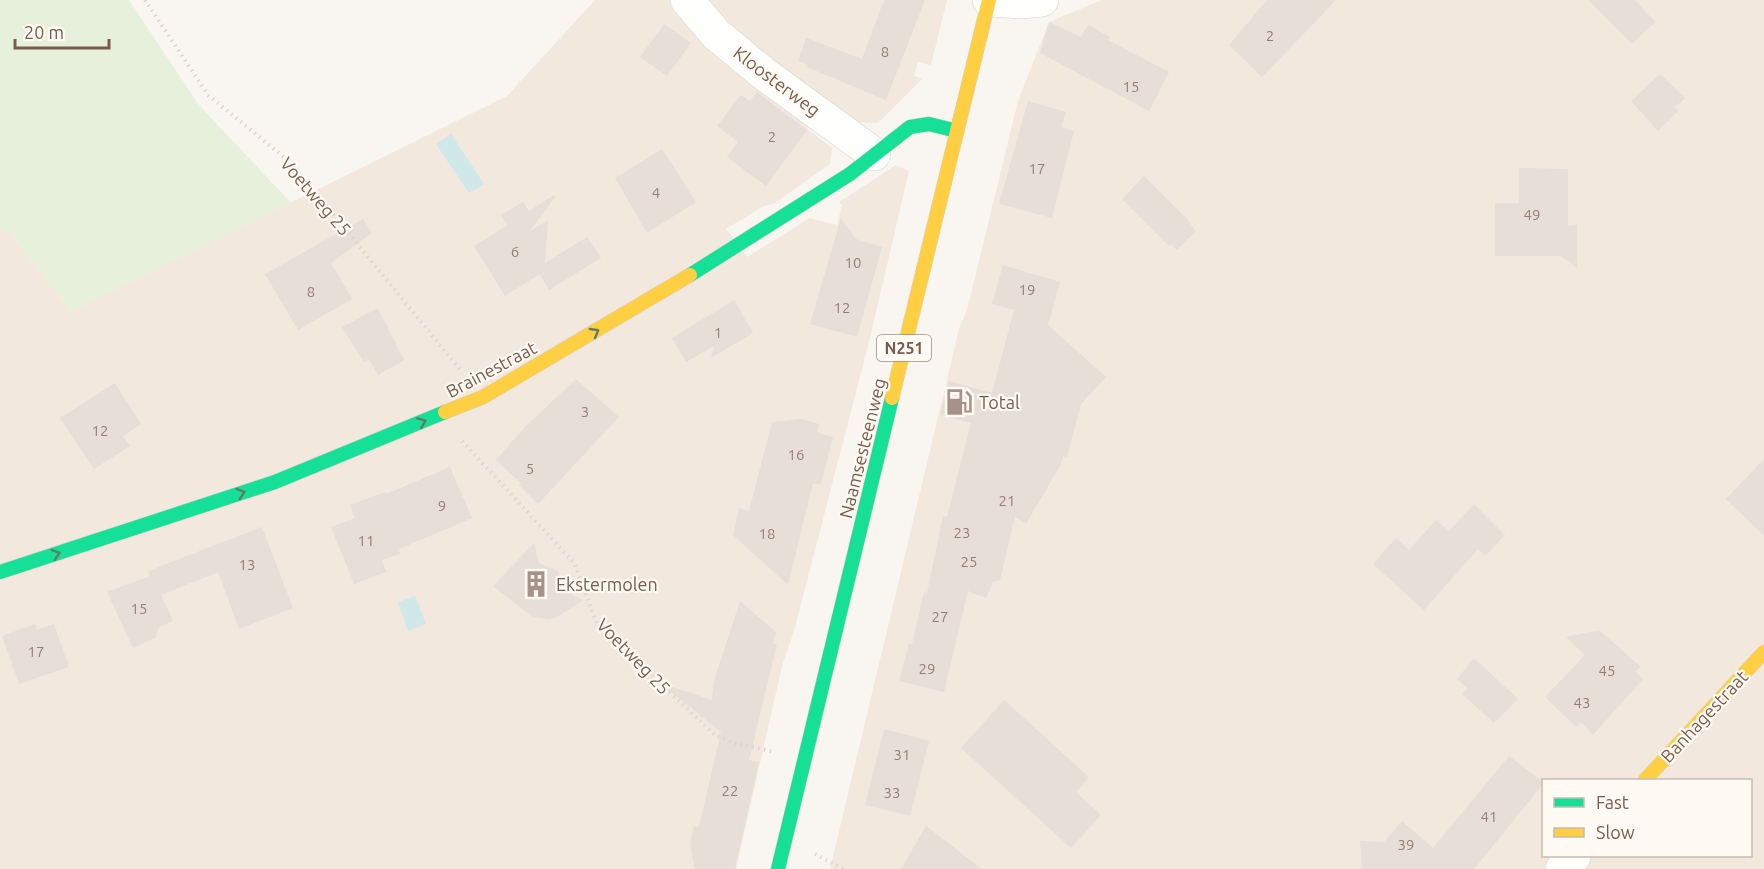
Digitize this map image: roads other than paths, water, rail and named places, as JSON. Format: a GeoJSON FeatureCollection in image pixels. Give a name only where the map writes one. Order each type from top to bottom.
{"type":"FeatureCollection","features":[{"type":"Feature","properties":{"kind":"street","name":"Kloosterweg"},"geometry":{"type":"LineString","coordinates":[[687,0],[716,33],[756,66],[874,154]]}},
{"type":"Feature","properties":{"kind":"street"},"geometry":{"type":"LineString","coordinates":[[989,0],[1021,2],[1042,0]]}},
{"type":"Feature","properties":{"kind":"street","name":"Naamsesteenweg"},"geometry":{"type":"LineString","coordinates":[[778,869],[989,0]]}},
{"type":"Feature","properties":{"kind":"street","name":"Brainestraat"},"geometry":{"type":"LineString","coordinates":[[0,572],[275,482],[483,397],[648,301],[850,174],[899,134],[919,124],[929,124],[957,131]]}},
{"type":"Feature","properties":{"kind":"street","name":"Banhagestraat"},"geometry":{"type":"LineString","coordinates":[[1646,779],[1764,652]]}},
{"type":"Feature","properties":{"kind":"street"},"geometry":{"type":"LineString","coordinates":[[1562,869],[1572,857]]}},
{"type":"Feature","properties":{"kind":"water"},"geometry":{"type":"Polygon","coordinates":[[[451,134],[484,184],[469,193],[436,144],[451,134]]]}},
{"type":"Feature","properties":{"kind":"water"},"geometry":{"type":"Polygon","coordinates":[[[415,596],[426,624],[408,631],[398,602],[415,596]]]}},
{"type":"Feature","properties":{"kind":"place","name":"Total"},"geometry":{"type":"Point","coordinates":[959,402]}},
{"type":"Feature","properties":{"kind":"place","name":"Ekstermolen"},"geometry":{"type":"Point","coordinates":[536,584]}}]}
